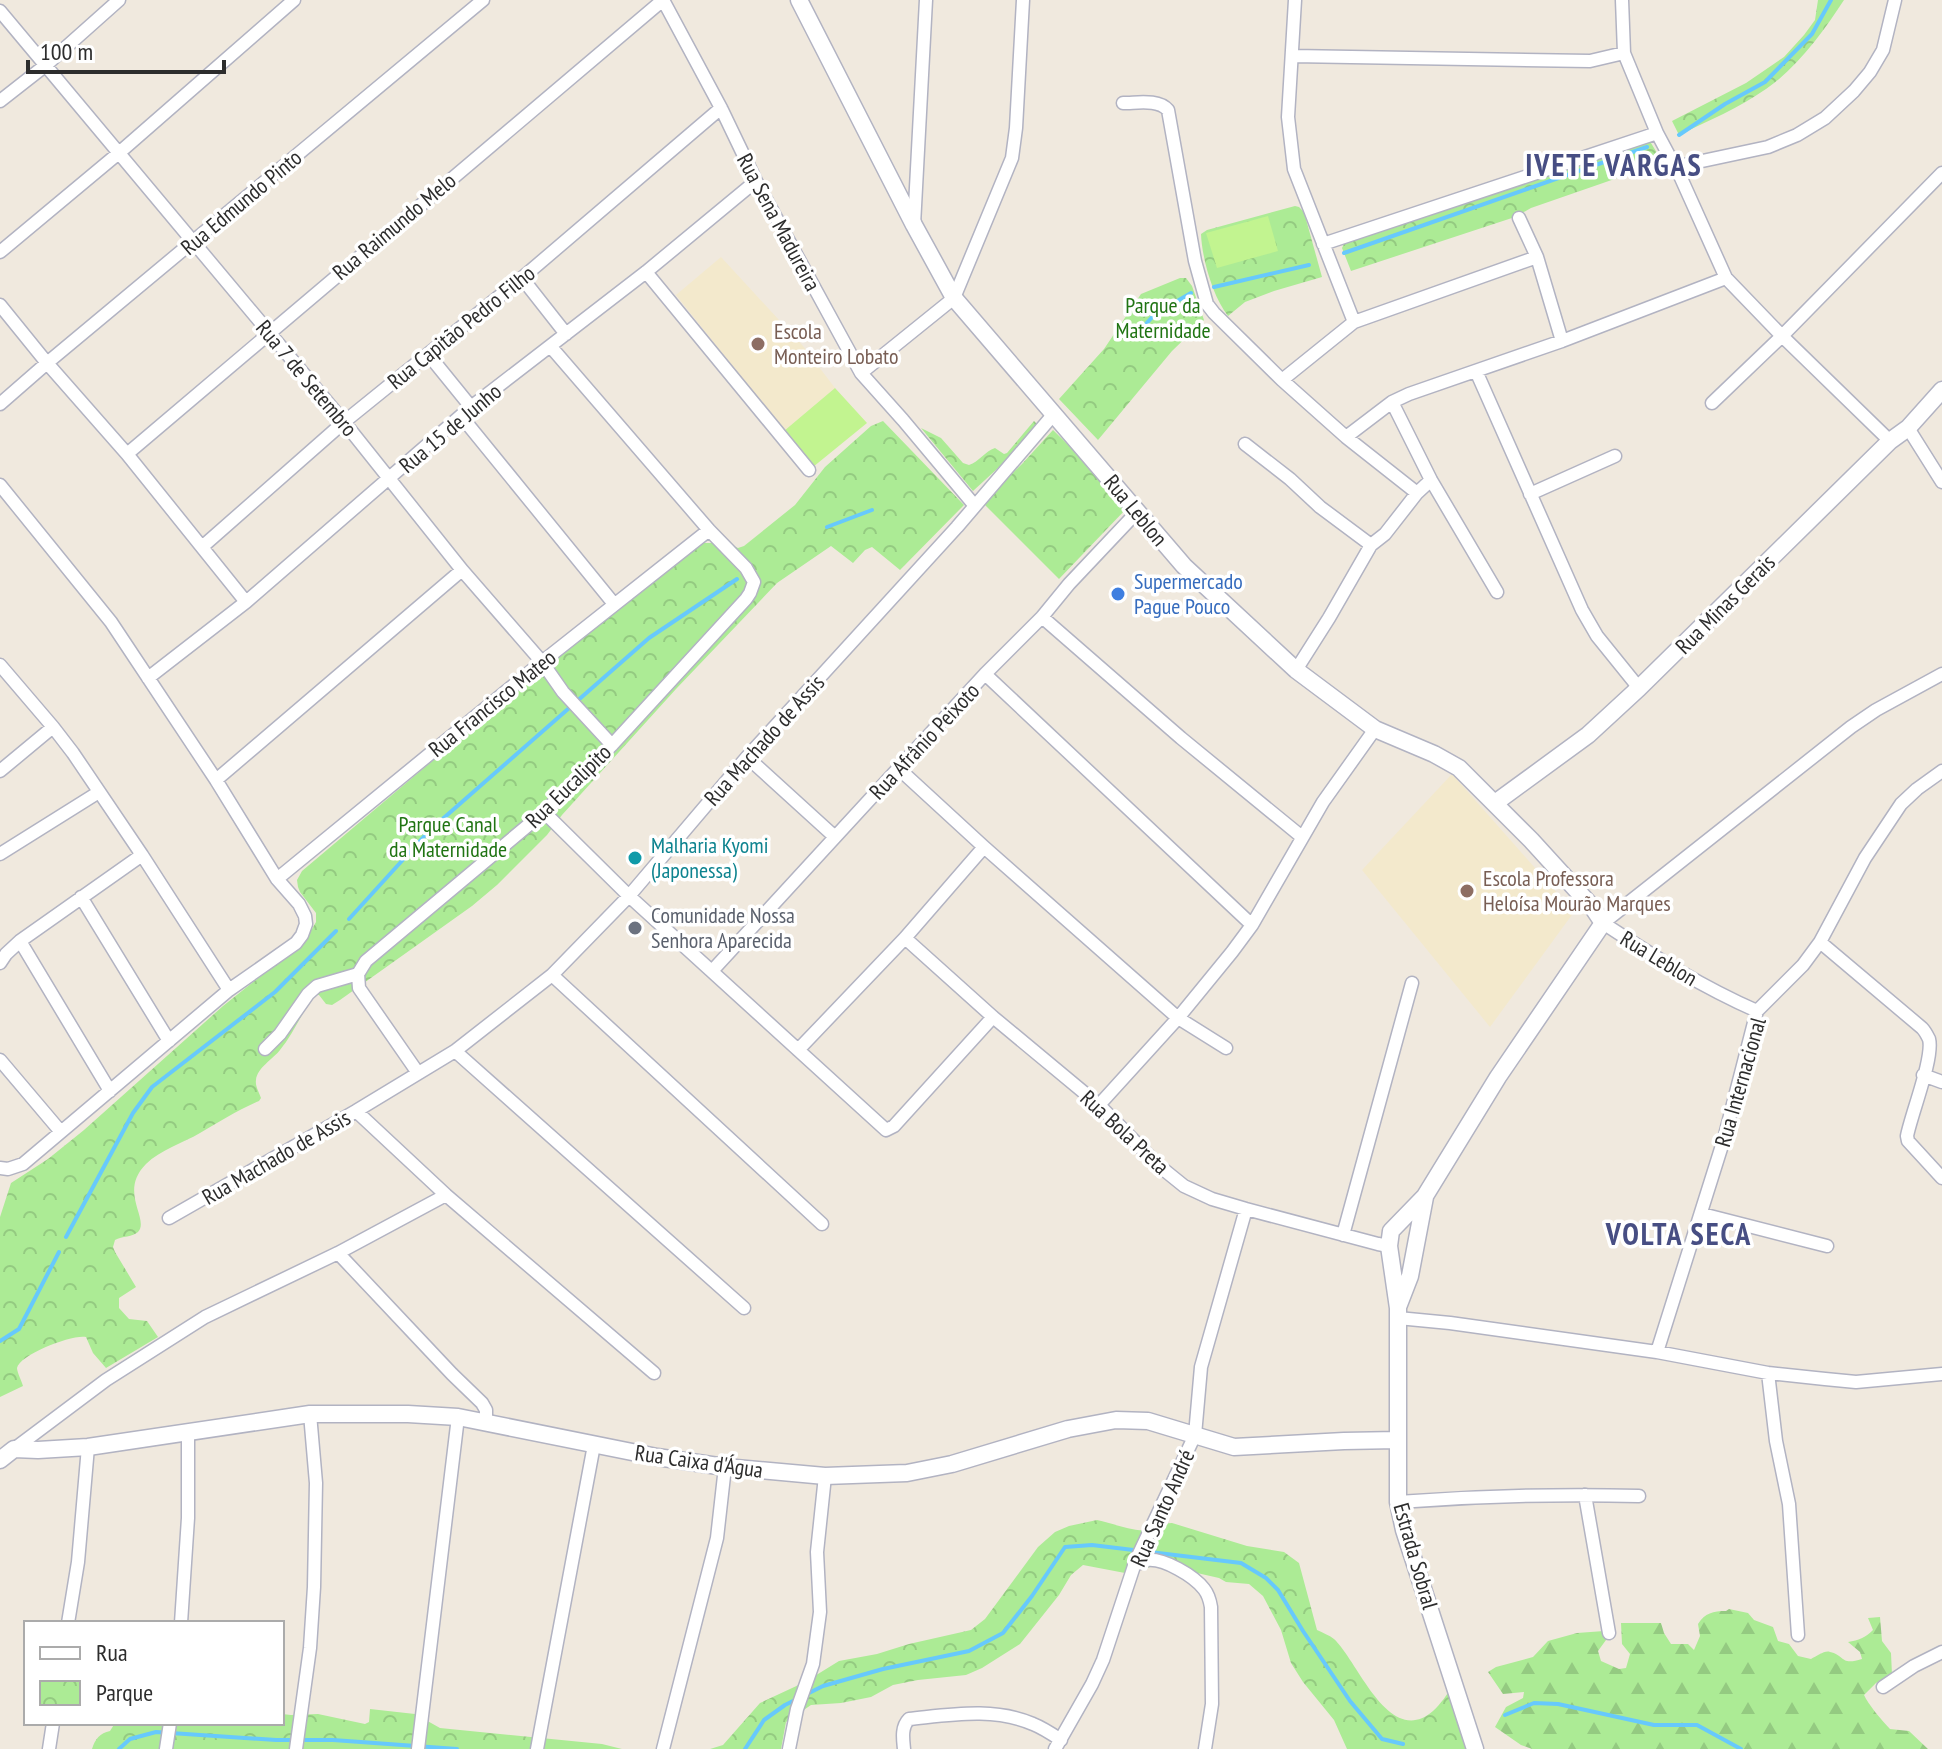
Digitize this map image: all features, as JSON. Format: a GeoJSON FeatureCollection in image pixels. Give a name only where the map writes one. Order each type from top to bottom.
{"type":"FeatureCollection","features":[{"type":"Feature","properties":{"kind":"street"},"geometry":{"type":"LineString","coordinates":[[0,101],[119,0]]}},
{"type":"Feature","properties":{"kind":"street"},"geometry":{"type":"LineString","coordinates":[[0,252],[294,0]]}},
{"type":"Feature","properties":{"kind":"street","name":"Rua Edmundo Pinto"},"geometry":{"type":"LineString","coordinates":[[0,404],[483,0]]}},
{"type":"Feature","properties":{"kind":"street","name":"Rua Sena Madureira"},"geometry":{"type":"LineString","coordinates":[[663,0],[756,181],[861,373],[975,506]]}},
{"type":"Feature","properties":{"kind":"street","name":"Rua Raimundo Melo"},"geometry":{"type":"LineString","coordinates":[[127,454],[663,0]]}},
{"type":"Feature","properties":{"kind":"street","name":"Rua Leblon"},"geometry":{"type":"LineString","coordinates":[[799,0],[954,298],[1184,566],[1296,670],[1375,729],[1459,768],[1593,908],[1603,923],[1664,963],[1757,1011]]}},
{"type":"Feature","properties":{"kind":"street"},"geometry":{"type":"LineString","coordinates":[[914,225],[926,0]]}},
{"type":"Feature","properties":{"kind":"street"},"geometry":{"type":"LineString","coordinates":[[861,373],[954,298],[1012,158],[1023,0]]}},
{"type":"Feature","properties":{"kind":"street"},"geometry":{"type":"LineString","coordinates":[[1295,0],[1288,117],[1294,169],[1354,322]]}},
{"type":"Feature","properties":{"kind":"street"},"geometry":{"type":"LineString","coordinates":[[1622,0],[1624,53],[1726,278],[1890,441]]}},
{"type":"Feature","properties":{"kind":"street"},"geometry":{"type":"LineString","coordinates":[[1671,161],[1768,147],[1797,135],[1825,118],[1870,72],[1883,50],[1895,0]]}},
{"type":"Feature","properties":{"kind":"street","name":"Rua 7 de Setembro"},"geometry":{"type":"LineString","coordinates":[[0,11],[344,422],[462,570],[612,745]]}},
{"type":"Feature","properties":{"kind":"street"},"geometry":{"type":"LineString","coordinates":[[1293,56],[1575,61],[1624,53]]}},
{"type":"Feature","properties":{"kind":"street"},"geometry":{"type":"LineString","coordinates":[[1123,103],[1157,103],[1168,110],[1195,261],[1207,304],[1223,325],[1282,380],[1346,437],[1417,493]]}},
{"type":"Feature","properties":{"kind":"street","name":"Rua Capitão Pedro Filho"},"geometry":{"type":"LineString","coordinates":[[202,547],[344,422],[522,278],[721,108]]}},
{"type":"Feature","properties":{"kind":"street"},"geometry":{"type":"LineString","coordinates":[[1324,247],[1659,136]]}},
{"type":"Feature","properties":{"kind":"street"},"geometry":{"type":"LineString","coordinates":[[1712,403],[1942,173]]}},
{"type":"Feature","properties":{"kind":"street","name":"Rua 15 de Junho"},"geometry":{"type":"LineString","coordinates":[[148,678],[246,602],[466,412],[646,272],[756,181]]}},
{"type":"Feature","properties":{"kind":"street"},"geometry":{"type":"LineString","coordinates":[[1519,218],[1537,257],[1562,341]]}},
{"type":"Feature","properties":{"kind":"street"},"geometry":{"type":"LineString","coordinates":[[1282,380],[1354,322],[1537,257]]}},
{"type":"Feature","properties":{"kind":"street"},"geometry":{"type":"LineString","coordinates":[[646,272],[809,470]]}},
{"type":"Feature","properties":{"kind":"street"},"geometry":{"type":"LineString","coordinates":[[522,278],[566,334]]}},
{"type":"Feature","properties":{"kind":"street"},"geometry":{"type":"LineString","coordinates":[[1346,437],[1392,402],[1409,394],[1562,341],[1726,278]]}},
{"type":"Feature","properties":{"kind":"street"},"geometry":{"type":"LineString","coordinates":[[0,305],[127,454],[246,602]]}},
{"type":"Feature","properties":{"kind":"street"},"geometry":{"type":"LineString","coordinates":[[551,347],[709,530]]}},
{"type":"Feature","properties":{"kind":"street"},"geometry":{"type":"LineString","coordinates":[[428,354],[466,412],[614,604]]}},
{"type":"Feature","properties":{"kind":"street"},"geometry":{"type":"LineString","coordinates":[[1476,371],[1582,610],[1597,636],[1639,688]]}},
{"type":"Feature","properties":{"kind":"street","name":"Rua Minas Gerais"},"geometry":{"type":"LineString","coordinates":[[1495,803],[1588,735],[1639,688],[1890,441],[1908,428],[1942,390]]}},
{"type":"Feature","properties":{"kind":"street"},"geometry":{"type":"LineString","coordinates":[[1392,402],[1431,480],[1497,592]]}},
{"type":"Feature","properties":{"kind":"street","name":"Rua Machado de Assis"},"geometry":{"type":"LineString","coordinates":[[169,1218],[455,1051],[552,975],[629,896],[747,757],[975,506],[1053,415]]}},
{"type":"Feature","properties":{"kind":"street"},"geometry":{"type":"LineString","coordinates":[[1908,428],[1942,482]]}},
{"type":"Feature","properties":{"kind":"street"},"geometry":{"type":"LineString","coordinates":[[1245,444],[1371,545]]}},
{"type":"Feature","properties":{"kind":"street"},"geometry":{"type":"LineString","coordinates":[[1530,494],[1615,456]]}},
{"type":"Feature","properties":{"kind":"street"},"geometry":{"type":"LineString","coordinates":[[1296,670],[1371,545],[1385,534],[1431,480]]}},
{"type":"Feature","properties":{"kind":"street"},"geometry":{"type":"LineString","coordinates":[[0,485],[111,622],[216,780],[277,879],[299,904],[306,924],[296,943],[229,990],[23,1164],[0,1168]]}},
{"type":"Feature","properties":{"kind":"street","name":"Rua Afrânio Peixoto"},"geometry":{"type":"LineString","coordinates":[[712,971],[1137,512]]}},
{"type":"Feature","properties":{"kind":"street","name":"Rua Eucalipito"},"geometry":{"type":"LineString","coordinates":[[358,974],[366,961],[544,812],[612,745],[746,599],[753,587],[752,577],[709,530]]}},
{"type":"Feature","properties":{"kind":"street","name":"Rua Francisco Mateo"},"geometry":{"type":"LineString","coordinates":[[277,879],[709,530]]}},
{"type":"Feature","properties":{"kind":"street"},"geometry":{"type":"LineString","coordinates":[[216,780],[462,570]]}},
{"type":"Feature","properties":{"kind":"street"},"geometry":{"type":"LineString","coordinates":[[1042,617],[1181,738],[1302,837]]}},
{"type":"Feature","properties":{"kind":"street"},"geometry":{"type":"LineString","coordinates":[[0,665],[53,727],[99,792],[229,990]]}},
{"type":"Feature","properties":{"kind":"street"},"geometry":{"type":"LineString","coordinates":[[985,674],[1252,925]]}},
{"type":"Feature","properties":{"kind":"street"},"geometry":{"type":"LineString","coordinates":[[1603,923],[1851,727],[1942,674]]}},
{"type":"Feature","properties":{"kind":"street"},"geometry":{"type":"LineString","coordinates":[[0,771],[53,727]]}},
{"type":"Feature","properties":{"kind":"street"},"geometry":{"type":"LineString","coordinates":[[1099,1105],[1178,1018],[1252,925],[1323,802],[1375,729]]}},
{"type":"Feature","properties":{"kind":"street"},"geometry":{"type":"LineString","coordinates":[[747,757],[835,837]]}},
{"type":"Feature","properties":{"kind":"street"},"geometry":{"type":"LineString","coordinates":[[898,768],[1178,1018],[1226,1048]]}},
{"type":"Feature","properties":{"kind":"street","name":"Rua Internacional"},"geometry":{"type":"LineString","coordinates":[[1657,1352],[1724,1139],[1757,1011],[1803,965],[1820,942],[1865,858],[1901,804],[1942,771]]}},
{"type":"Feature","properties":{"kind":"street"},"geometry":{"type":"LineString","coordinates":[[0,854],[99,792]]}},
{"type":"Feature","properties":{"kind":"street"},"geometry":{"type":"LineString","coordinates":[[544,812],[629,896],[886,1130],[894,1126],[993,1017]]}},
{"type":"Feature","properties":{"kind":"street"},"geometry":{"type":"LineString","coordinates":[[798,1050],[905,938],[984,847]]}},
{"type":"Feature","properties":{"kind":"street"},"geometry":{"type":"LineString","coordinates":[[0,963],[20,941],[142,855]]}},
{"type":"Feature","properties":{"kind":"street"},"geometry":{"type":"LineString","coordinates":[[81,897],[169,1041]]}},
{"type":"Feature","properties":{"kind":"street","name":"Estrada Sobral"},"geometry":{"type":"LineString","coordinates":[[1475,1749],[1404,1530],[1398,1502],[1398,1313],[1389,1246],[1391,1231],[1425,1196],[1504,1067],[1603,923]]}},
{"type":"Feature","properties":{"kind":"street","name":"Rua Bola Preta"},"geometry":{"type":"LineString","coordinates":[[905,938],[993,1017],[1099,1105],[1158,1165],[1184,1186],[1212,1199],[1246,1209],[1389,1246]]}},
{"type":"Feature","properties":{"kind":"street"},"geometry":{"type":"LineString","coordinates":[[20,941],[110,1091]]}},
{"type":"Feature","properties":{"kind":"street"},"geometry":{"type":"LineString","coordinates":[[1820,942],[1928,1036],[1923,1075],[1907,1136],[1908,1141],[1942,1178]]}},
{"type":"Feature","properties":{"kind":"street"},"geometry":{"type":"LineString","coordinates":[[265,1049],[317,986],[358,974],[359,988],[418,1073]]}},
{"type":"Feature","properties":{"kind":"street"},"geometry":{"type":"LineString","coordinates":[[552,975],[822,1224]]}},
{"type":"Feature","properties":{"kind":"street"},"geometry":{"type":"LineString","coordinates":[[1343,1235],[1412,983]]}},
{"type":"Feature","properties":{"kind":"street"},"geometry":{"type":"LineString","coordinates":[[455,1051],[744,1308]]}},
{"type":"Feature","properties":{"kind":"street"},"geometry":{"type":"LineString","coordinates":[[0,1060],[61,1132]]}},
{"type":"Feature","properties":{"kind":"street"},"geometry":{"type":"LineString","coordinates":[[1923,1075],[1942,1082]]}},
{"type":"Feature","properties":{"kind":"street"},"geometry":{"type":"LineString","coordinates":[[356,1111],[446,1195],[654,1373]]}},
{"type":"Feature","properties":{"kind":"street"},"geometry":{"type":"LineString","coordinates":[[0,1460],[106,1380],[193,1324],[338,1253],[446,1195]]}},
{"type":"Feature","properties":{"kind":"street","name":"Estrada Sobral"},"geometry":{"type":"LineString","coordinates":[[1398,1313],[1410,1276],[1425,1196]]}},
{"type":"Feature","properties":{"kind":"street","name":"Rua Santo André"},"geometry":{"type":"LineString","coordinates":[[1058,1744],[1103,1660],[1135,1562],[1195,1435],[1201,1367],[1246,1209]]}},
{"type":"Feature","properties":{"kind":"street"},"geometry":{"type":"LineString","coordinates":[[1702,1214],[1827,1246]]}},
{"type":"Feature","properties":{"kind":"street"},"geometry":{"type":"LineString","coordinates":[[1397,1224],[1418,1230]]}},
{"type":"Feature","properties":{"kind":"street"},"geometry":{"type":"LineString","coordinates":[[338,1253],[482,1403],[486,1421]]}},
{"type":"Feature","properties":{"kind":"street"},"geometry":{"type":"LineString","coordinates":[[1392,1270],[1410,1276]]}},
{"type":"Feature","properties":{"kind":"street"},"geometry":{"type":"LineString","coordinates":[[1398,1313],[1657,1352],[1768,1373],[1856,1382],[1942,1374]]}},
{"type":"Feature","properties":{"kind":"street"},"geometry":{"type":"LineString","coordinates":[[1768,1373],[1776,1441],[1789,1504],[1798,1635]]}},
{"type":"Feature","properties":{"kind":"street"},"geometry":{"type":"LineString","coordinates":[[296,1749],[310,1648],[314,1587],[316,1483],[310,1414]]}},
{"type":"Feature","properties":{"kind":"street","name":"Rua Caixa d'Água"},"geometry":{"type":"LineString","coordinates":[[14,1449],[88,1447],[310,1414],[458,1417],[594,1445],[725,1467],[825,1476],[907,1473],[952,1464],[1068,1429],[1116,1420],[1148,1421],[1234,1447],[1397,1440]]}},
{"type":"Feature","properties":{"kind":"street"},"geometry":{"type":"LineString","coordinates":[[418,1743],[458,1417]]}},
{"type":"Feature","properties":{"kind":"street"},"geometry":{"type":"LineString","coordinates":[[181,1621],[188,1518],[188,1433]]}},
{"type":"Feature","properties":{"kind":"street"},"geometry":{"type":"LineString","coordinates":[[538,1745],[594,1445]]}},
{"type":"Feature","properties":{"kind":"street"},"geometry":{"type":"LineString","coordinates":[[68,1621],[78,1562],[88,1447]]}},
{"type":"Feature","properties":{"kind":"street"},"geometry":{"type":"LineString","coordinates":[[663,1749],[717,1538],[725,1467]]}},
{"type":"Feature","properties":{"kind":"street"},"geometry":{"type":"LineString","coordinates":[[789,1749],[813,1664],[820,1612],[817,1552],[825,1476]]}},
{"type":"Feature","properties":{"kind":"street"},"geometry":{"type":"LineString","coordinates":[[1585,1495],[1609,1633]]}},
{"type":"Feature","properties":{"kind":"street"},"geometry":{"type":"LineString","coordinates":[[1398,1502],[1470,1496],[1639,1496]]}},
{"type":"Feature","properties":{"kind":"street"},"geometry":{"type":"LineString","coordinates":[[1135,1562],[1166,1563],[1187,1574],[1209,1598],[1212,1704],[1205,1749]]}},
{"type":"Feature","properties":{"kind":"street"},"geometry":{"type":"LineString","coordinates":[[1883,1687],[1942,1652]]}},
{"type":"Feature","properties":{"kind":"street"},"geometry":{"type":"LineString","coordinates":[[904,1749],[903,1731],[909,1719],[974,1713],[1001,1715],[1033,1724],[1058,1744]]}},
{"type":"Feature","properties":{"kind":"street"},"geometry":{"type":"LineString","coordinates":[[49,1749],[53,1725]]}},
{"type":"Feature","properties":{"kind":"street"},"geometry":{"type":"LineString","coordinates":[[166,1746],[170,1725]]}},
{"type":"Feature","properties":{"kind":"shaded area","name":"Escola Monteiro Lobato"},"geometry":{"type":"Polygon","coordinates":[[[721,257],[803,346],[835,388],[784,431],[676,295],[721,257]]]}},
{"type":"Feature","properties":{"kind":"shaded area","name":"Escola Professora Heloísa Mourão Marques"},"geometry":{"type":"Polygon","coordinates":[[[1452,774],[1574,912],[1490,1027],[1362,870],[1452,774]]]}},
{"type":"Feature","properties":{"kind":"green space"},"geometry":{"type":"Polygon","coordinates":[[[1818,0],[1844,0],[1819,36],[1789,70],[1745,102],[1679,135],[1672,121],[1746,83],[1784,57],[1815,20],[1818,0]]]}},
{"type":"Feature","properties":{"kind":"green space"},"geometry":{"type":"Polygon","coordinates":[[[1651,143],[1663,163],[1658,167],[1652,166],[1531,208],[1515,217],[1351,271],[1342,248],[1344,244],[1651,143]]]}},
{"type":"Feature","properties":{"kind":"green space","name":"Parque da Maternidade"},"geometry":{"type":"Polygon","coordinates":[[[1295,206],[1304,212],[1322,277],[1245,302],[1228,316],[1209,277],[1201,234],[1295,206]]]}},
{"type":"Feature","properties":{"kind":"green space"},"geometry":{"type":"Polygon","coordinates":[[[1268,216],[1278,251],[1217,268],[1206,233],[1268,216]]]}},
{"type":"Feature","properties":{"kind":"green space","name":"Parque da Maternidade"},"geometry":{"type":"Polygon","coordinates":[[[1186,278],[1192,286],[1204,320],[1172,351],[1098,440],[1059,399],[1104,349],[1141,294],[1186,278]]]}},
{"type":"Feature","properties":{"kind":"green space"},"geometry":{"type":"Polygon","coordinates":[[[835,388],[867,423],[813,467],[784,431],[835,388]]]}},
{"type":"Feature","properties":{"kind":"green space","name":"Parque Canal da Maternidade"},"geometry":{"type":"Polygon","coordinates":[[[883,421],[964,505],[900,570],[872,547],[853,563],[831,546],[777,583],[676,689],[547,835],[497,885],[332,1005],[326,1004],[315,994],[285,1043],[257,1076],[259,1101],[158,1155],[138,1174],[134,1194],[141,1226],[136,1234],[115,1240],[113,1247],[136,1287],[119,1298],[119,1308],[129,1319],[147,1321],[158,1337],[106,1368],[93,1353],[86,1337],[48,1346],[20,1363],[17,1368],[23,1386],[0,1397],[0,1217],[11,1183],[84,1130],[223,1006],[291,952],[316,922],[316,913],[298,887],[297,880],[302,871],[515,691],[702,543],[727,543],[738,548],[744,546],[795,505],[825,467],[871,426],[883,421]]]}},
{"type":"Feature","properties":{"kind":"green space"},"geometry":{"type":"Polygon","coordinates":[[[1034,421],[1037,424],[1009,458],[973,491],[921,428],[941,438],[963,463],[969,465],[995,448],[1007,453],[1034,421]]]}},
{"type":"Feature","properties":{"kind":"green space"},"geometry":{"type":"Polygon","coordinates":[[[1053,430],[1127,508],[1059,579],[982,502],[1053,430]]]}},
{"type":"Feature","properties":{"kind":"green space"},"geometry":{"type":"Polygon","coordinates":[[[1097,1520],[1142,1530],[1172,1523],[1247,1546],[1284,1552],[1299,1563],[1317,1630],[1334,1639],[1376,1698],[1402,1719],[1417,1720],[1433,1711],[1453,1686],[1475,1749],[1347,1749],[1334,1720],[1291,1663],[1281,1630],[1263,1596],[1249,1584],[1226,1582],[1175,1568],[1155,1566],[1125,1573],[1083,1565],[1071,1575],[1020,1644],[982,1668],[966,1675],[893,1685],[871,1697],[811,1705],[786,1722],[781,1749],[710,1749],[723,1745],[760,1703],[805,1682],[839,1661],[971,1630],[985,1619],[1038,1547],[1055,1532],[1097,1520]]]}},
{"type":"Feature","properties":{"kind":"green space"},"geometry":{"type":"Polygon","coordinates":[[[1729,1609],[1748,1613],[1754,1620],[1773,1627],[1778,1641],[1789,1644],[1798,1656],[1811,1659],[1828,1652],[1850,1661],[1862,1659],[1860,1652],[1848,1642],[1862,1638],[1873,1630],[1868,1618],[1880,1617],[1882,1641],[1891,1653],[1892,1675],[1876,1683],[1864,1695],[1890,1729],[1909,1731],[1928,1749],[1532,1749],[1495,1727],[1506,1707],[1523,1698],[1524,1692],[1503,1694],[1488,1672],[1496,1667],[1533,1657],[1548,1641],[1577,1633],[1604,1631],[1606,1640],[1598,1651],[1601,1661],[1619,1669],[1626,1668],[1630,1654],[1622,1644],[1621,1623],[1661,1623],[1671,1644],[1688,1644],[1694,1650],[1700,1636],[1698,1624],[1701,1620],[1710,1613],[1729,1609]]]}},
{"type":"Feature","properties":{"kind":"green space"},"geometry":{"type":"Polygon","coordinates":[[[370,1709],[415,1714],[440,1728],[602,1744],[622,1749],[92,1749],[98,1737],[110,1731],[114,1725],[284,1725],[284,1714],[318,1714],[365,1724],[369,1722],[370,1709]]]}},
{"type":"Feature","properties":{"kind":"waterway"},"geometry":{"type":"LineString","coordinates":[[1679,135],[1765,82],[1812,34],[1831,0]]}},
{"type":"Feature","properties":{"kind":"waterway"},"geometry":{"type":"LineString","coordinates":[[1344,253],[1647,147]]}},
{"type":"Feature","properties":{"kind":"waterway"},"geometry":{"type":"LineString","coordinates":[[1214,287],[1309,265]]}},
{"type":"Feature","properties":{"kind":"waterway"},"geometry":{"type":"LineString","coordinates":[[1134,337],[1155,314],[1191,293]]}},
{"type":"Feature","properties":{"kind":"waterway"},"geometry":{"type":"LineString","coordinates":[[827,527],[872,510]]}},
{"type":"Feature","properties":{"kind":"waterway"},"geometry":{"type":"LineString","coordinates":[[349,919],[430,830],[649,638],[737,579]]}},
{"type":"Feature","properties":{"kind":"waterway"},"geometry":{"type":"LineString","coordinates":[[66,1237],[133,1113],[152,1087],[275,992],[336,931]]}},
{"type":"Feature","properties":{"kind":"waterway"},"geometry":{"type":"LineString","coordinates":[[0,1341],[19,1329],[59,1252]]}},
{"type":"Feature","properties":{"kind":"waterway"},"geometry":{"type":"LineString","coordinates":[[805,1695],[823,1686],[883,1669],[969,1651],[1003,1633],[1065,1547],[1092,1545],[1241,1563],[1266,1578],[1278,1590],[1350,1701],[1382,1739],[1403,1744]]}},
{"type":"Feature","properties":{"kind":"waterway"},"geometry":{"type":"LineString","coordinates":[[745,1749],[764,1720],[797,1699]]}},
{"type":"Feature","properties":{"kind":"waterway"},"geometry":{"type":"LineString","coordinates":[[1505,1715],[1534,1703],[1558,1704],[1654,1725],[1697,1725],[1741,1749]]}},
{"type":"Feature","properties":{"kind":"waterway"},"geometry":{"type":"LineString","coordinates":[[119,1749],[130,1739],[156,1732],[457,1749]]}},
{"type":"Feature","properties":{"kind":"place","name":"Escola Monteiro Lobato"},"geometry":{"type":"Point","coordinates":[758,344]}},
{"type":"Feature","properties":{"kind":"place","name":"Supermercado Pague Pouco"},"geometry":{"type":"Point","coordinates":[1118,594]}},
{"type":"Feature","properties":{"kind":"place","name":"Malharia Kyomi (Japonessa)"},"geometry":{"type":"Point","coordinates":[635,858]}},
{"type":"Feature","properties":{"kind":"place","name":"Escola Professora Heloísa Mourão Marques"},"geometry":{"type":"Point","coordinates":[1467,891]}},
{"type":"Feature","properties":{"kind":"place","name":"Comunidade Nossa Senhora Aparecida"},"geometry":{"type":"Point","coordinates":[635,928]}},
{"type":"Feature","properties":{"kind":"district","name":"IVETE VARGAS"},"geometry":{"type":"Point","coordinates":[1614,166]}},
{"type":"Feature","properties":{"kind":"district","name":"VOLTA SECA"},"geometry":{"type":"Point","coordinates":[1679,1235]}}]}
